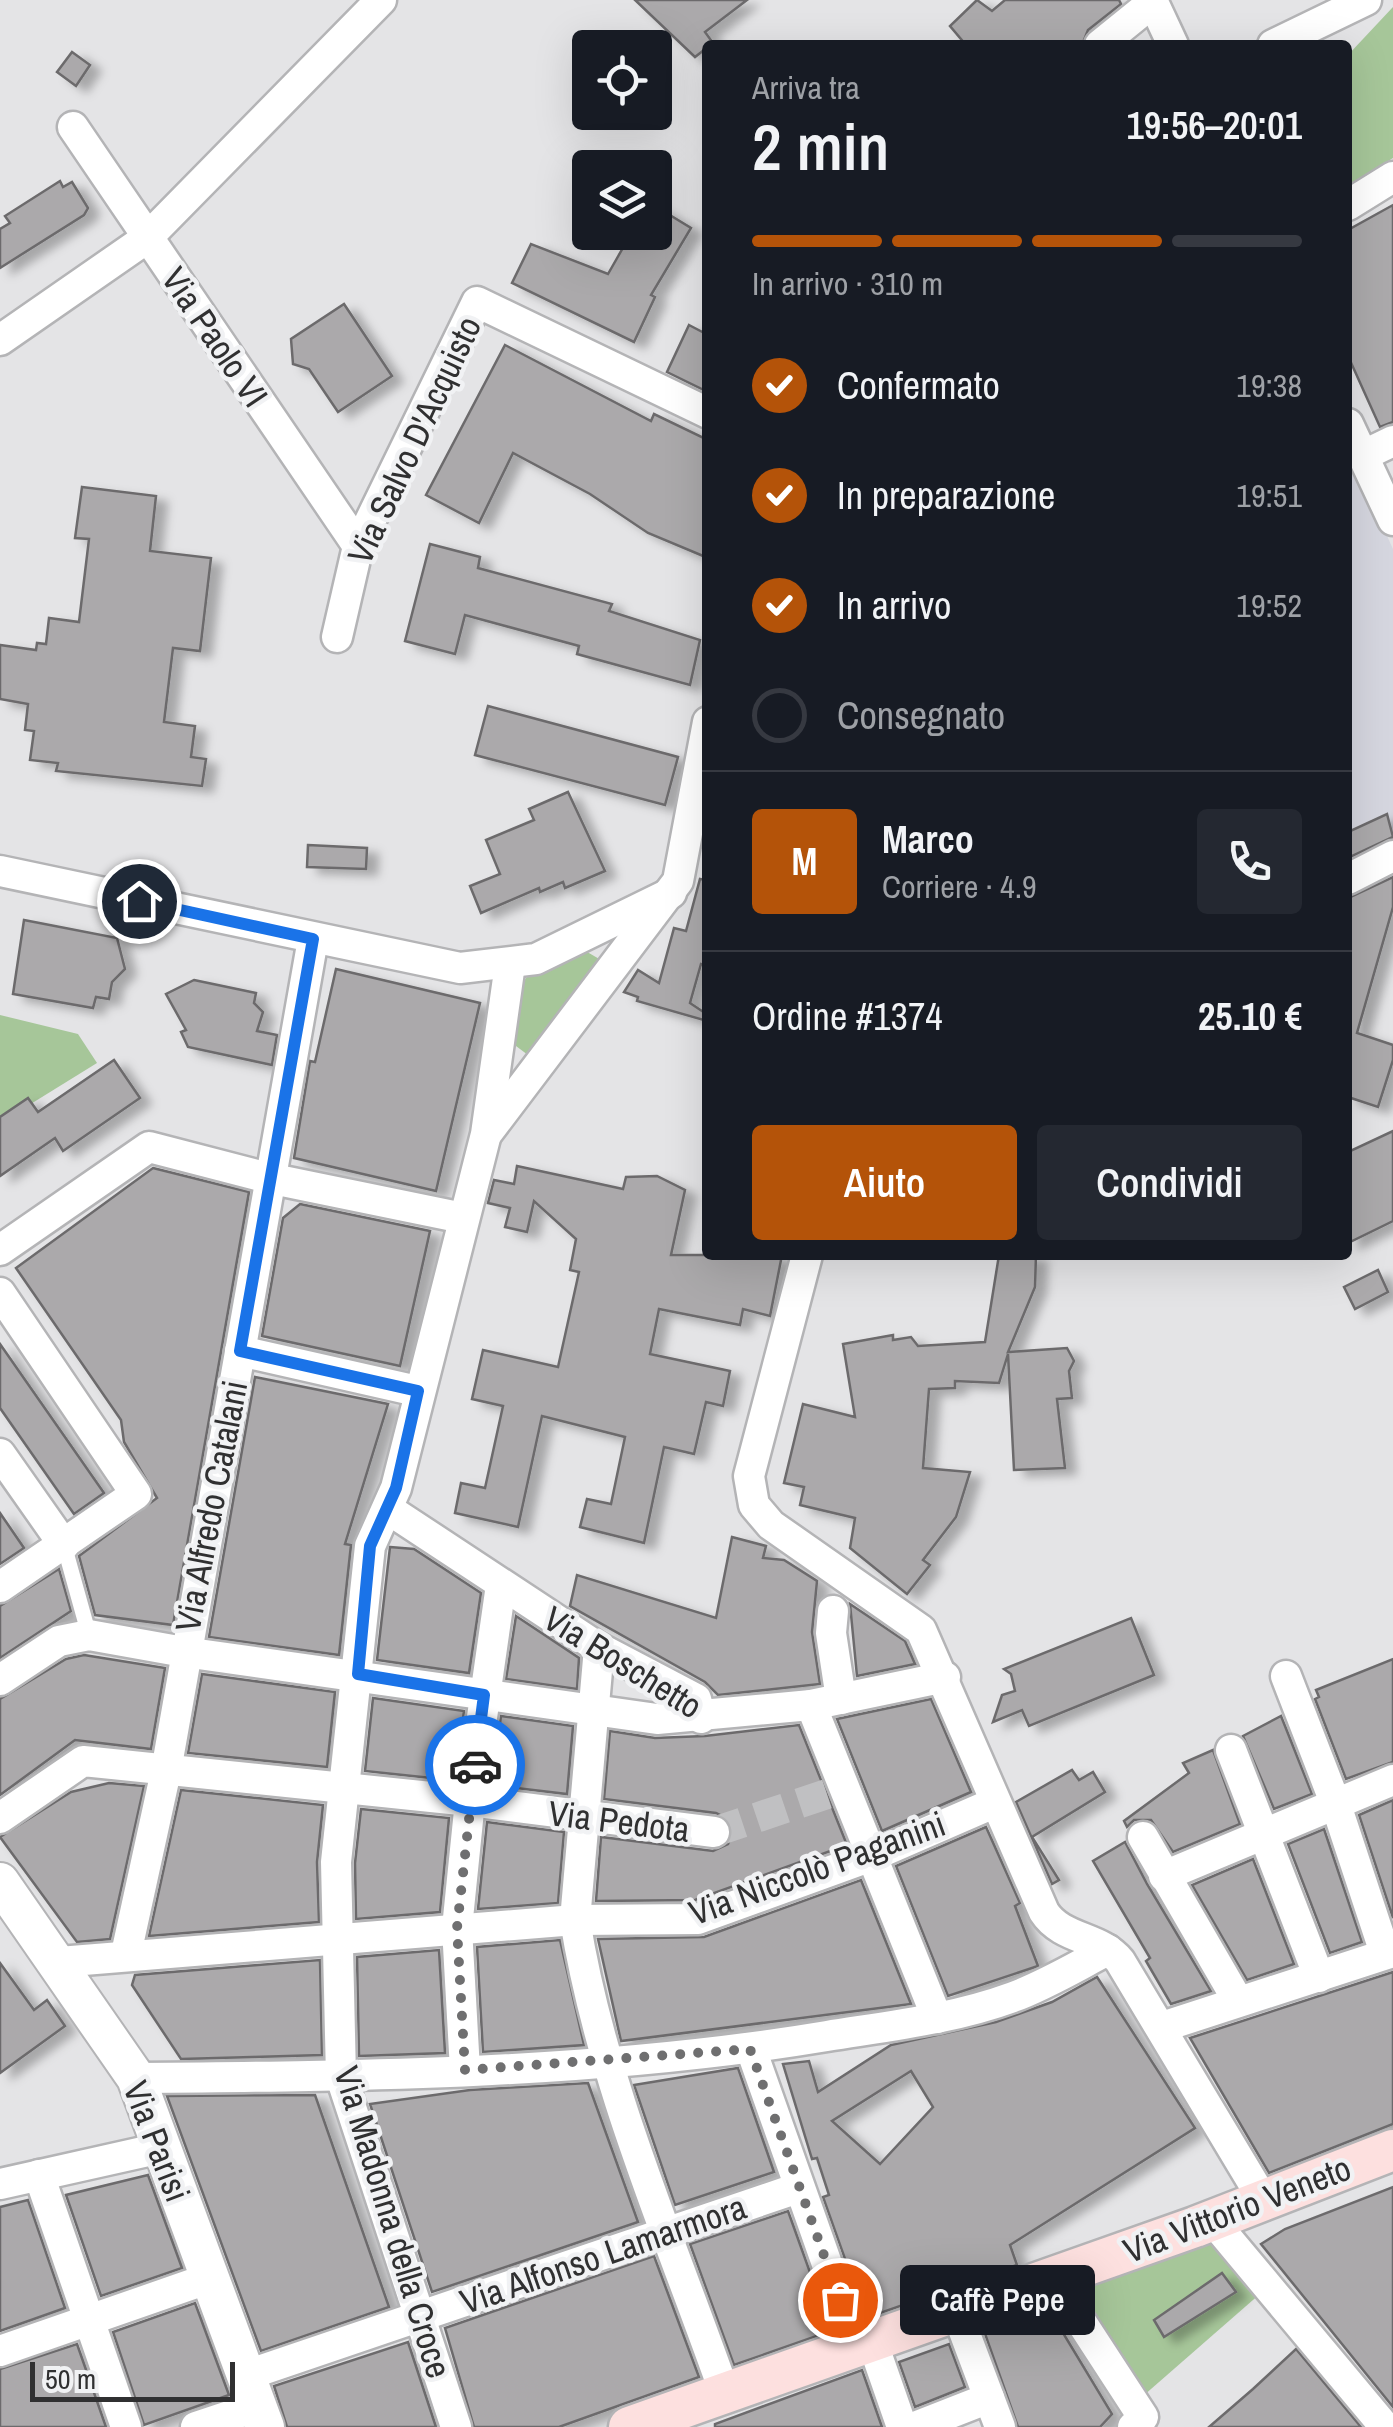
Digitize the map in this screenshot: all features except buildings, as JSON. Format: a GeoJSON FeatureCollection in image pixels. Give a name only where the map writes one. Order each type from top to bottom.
{"type":"FeatureCollection","features":[{"type":"Feature","properties":{"kind":"main road","name":"Via Vittorio Veneto"},"geometry":{"type":"LineString","coordinates":[[628,2427],[1264,2202],[1393,2150]]}},
{"type":"Feature","properties":{"kind":"street"},"geometry":{"type":"LineString","coordinates":[[0,340],[147,238],[381,0]]}},
{"type":"Feature","properties":{"kind":"street"},"geometry":{"type":"LineString","coordinates":[[1283,40],[1367,0]]}},
{"type":"Feature","properties":{"kind":"street"},"geometry":{"type":"LineString","coordinates":[[1327,40],[1367,0]]}},
{"type":"Feature","properties":{"kind":"street"},"geometry":{"type":"LineString","coordinates":[[1106,40],[1152,1],[1171,40]]}},
{"type":"Feature","properties":{"kind":"street","name":"Via Paolo VI"},"geometry":{"type":"LineString","coordinates":[[74,127],[358,546]]}},
{"type":"Feature","properties":{"kind":"street"},"geometry":{"type":"LineString","coordinates":[[1352,203],[1393,178]]}},
{"type":"Feature","properties":{"kind":"street","name":"Via Salvo D'Acquisto"},"geometry":{"type":"LineString","coordinates":[[337,637],[358,546],[477,302],[702,410]]}},
{"type":"Feature","properties":{"kind":"street"},"geometry":{"type":"LineString","coordinates":[[1352,433],[1393,520]]}},
{"type":"Feature","properties":{"kind":"street"},"geometry":{"type":"LineString","coordinates":[[1362,456],[1393,441]]}},
{"type":"Feature","properties":{"kind":"street","name":"Via Madonna della Croce"},"geometry":{"type":"LineString","coordinates":[[486,1134],[671,894],[700,807]]}},
{"type":"Feature","properties":{"kind":"street"},"geometry":{"type":"LineString","coordinates":[[1352,877],[1393,856]]}},
{"type":"Feature","properties":{"kind":"street"},"geometry":{"type":"LineString","coordinates":[[0,871],[460,968],[510,964],[576,942],[671,894]]}},
{"type":"Feature","properties":{"kind":"street","name":"Via Alfredo Catalani"},"geometry":{"type":"LineString","coordinates":[[126,1954],[166,1771],[313,939]]}},
{"type":"Feature","properties":{"kind":"street","name":"Via Madonna della Croce"},"geometry":{"type":"LineString","coordinates":[[456,2427],[341,2076],[336,1862],[370,1546],[388,1510],[486,1134],[510,964]]}},
{"type":"Feature","properties":{"kind":"street"},"geometry":{"type":"LineString","coordinates":[[0,1250],[150,1147],[268,1178],[463,1218]]}},
{"type":"Feature","properties":{"kind":"street"},"geometry":{"type":"LineString","coordinates":[[806,1260],[748,1476],[754,1505],[771,1525],[921,1630],[945,1677],[994,1802],[1050,1920],[1062,1931],[1108,1950],[1120,1960],[1264,2202]]}},
{"type":"Feature","properties":{"kind":"street"},"geometry":{"type":"LineString","coordinates":[[0,1292],[136,1494],[0,1587]]}},
{"type":"Feature","properties":{"kind":"street"},"geometry":{"type":"LineString","coordinates":[[240,1351],[418,1391]]}},
{"type":"Feature","properties":{"kind":"street"},"geometry":{"type":"LineString","coordinates":[[0,1454],[64,1546]]}},
{"type":"Feature","properties":{"kind":"street","name":"Via Boschetto"},"geometry":{"type":"LineString","coordinates":[[388,1510],[598,1648],[696,1699],[702,1718],[811,1705],[945,1677]]}},
{"type":"Feature","properties":{"kind":"street"},"geometry":{"type":"LineString","coordinates":[[465,2070],[457,1928],[470,1801],[501,1584]]}},
{"type":"Feature","properties":{"kind":"street"},"geometry":{"type":"LineString","coordinates":[[833,1611],[831,1633],[842,1699]]}},
{"type":"Feature","properties":{"kind":"street"},"geometry":{"type":"LineString","coordinates":[[0,1680],[59,1641],[89,1635],[593,1712],[702,1718]]}},
{"type":"Feature","properties":{"kind":"street"},"geometry":{"type":"LineString","coordinates":[[598,1648],[575,1920],[610,2062],[725,2394]]}},
{"type":"Feature","properties":{"kind":"street"},"geometry":{"type":"LineString","coordinates":[[1162,2028],[1389,1952],[1286,1676]]}},
{"type":"Feature","properties":{"kind":"street"},"geometry":{"type":"LineString","coordinates":[[811,1705],[835,1791],[872,1856],[937,2018]]}},
{"type":"Feature","properties":{"kind":"street"},"geometry":{"type":"LineString","coordinates":[[1231,1750],[1319,1977]]}},
{"type":"Feature","properties":{"kind":"street","name":"Via Pedota"},"geometry":{"type":"LineString","coordinates":[[0,1818],[83,1762],[470,1801],[714,1832]]}},
{"type":"Feature","properties":{"kind":"street"},"geometry":{"type":"LineString","coordinates":[[1164,1876],[1393,1780]]}},
{"type":"Feature","properties":{"kind":"street","name":"Via Niccolò Paganini"},"geometry":{"type":"LineString","coordinates":[[59,1962],[575,1920],[698,1919],[872,1856],[994,1802]]}},
{"type":"Feature","properties":{"kind":"street"},"geometry":{"type":"LineString","coordinates":[[1143,1837],[1238,2001]]}},
{"type":"Feature","properties":{"kind":"street","name":"Via Parisi"},"geometry":{"type":"LineString","coordinates":[[0,1882],[136,2078],[255,2403]]}},
{"type":"Feature","properties":{"kind":"street"},"geometry":{"type":"LineString","coordinates":[[136,2078],[341,2076],[610,2062],[750,2049],[937,2018],[1012,1997],[1108,1950]]}},
{"type":"Feature","properties":{"kind":"street"},"geometry":{"type":"LineString","coordinates":[[750,2049],[798,2188],[902,2427]]}},
{"type":"Feature","properties":{"kind":"street"},"geometry":{"type":"LineString","coordinates":[[0,2184],[161,2148]]}},
{"type":"Feature","properties":{"kind":"street"},"geometry":{"type":"LineString","coordinates":[[39,2174],[126,2427]]}},
{"type":"Feature","properties":{"kind":"street","name":"Via Alfonso Lamarmora"},"geometry":{"type":"LineString","coordinates":[[196,2427],[255,2403],[418,2317],[798,2188]]}},
{"type":"Feature","properties":{"kind":"street"},"geometry":{"type":"LineString","coordinates":[[1213,2220],[1383,2426]]}},
{"type":"Feature","properties":{"kind":"street"},"geometry":{"type":"LineString","coordinates":[[1052,2277],[1138,2422]]}},
{"type":"Feature","properties":{"kind":"street"},"geometry":{"type":"LineString","coordinates":[[0,2351],[207,2279]]}},
{"type":"Feature","properties":{"kind":"street"},"geometry":{"type":"LineString","coordinates":[[915,2427],[994,2413],[956,2310]]}},
{"type":"Feature","properties":{"kind":"lane"},"geometry":{"type":"LineString","coordinates":[[64,1546],[89,1635]]}},
{"type":"Feature","properties":{"kind":"shaded area"},"geometry":{"type":"Polygon","coordinates":[[[1352,459],[1393,549],[1393,839],[1352,861],[1352,459]]]}},
{"type":"Feature","properties":{"kind":"green space"},"geometry":{"type":"Polygon","coordinates":[[[1393,7],[1393,158],[1352,184],[1352,51],[1393,7]]]}},
{"type":"Feature","properties":{"kind":"green space"},"geometry":{"type":"Polygon","coordinates":[[[582,949],[601,960],[528,1055],[508,1040],[520,988],[526,978],[545,964],[582,949]]]}},
{"type":"Feature","properties":{"kind":"green space"},"geometry":{"type":"Polygon","coordinates":[[[0,1015],[78,1034],[97,1063],[0,1123],[0,1015]]]}},
{"type":"Feature","properties":{"kind":"green space"},"geometry":{"type":"Polygon","coordinates":[[[1210,2236],[1261,2293],[1143,2396],[1073,2289],[1210,2236]]]}},
{"type":"Feature","properties":{"kind":"tunnel"},"geometry":{"type":"LineString","coordinates":[[714,1832],[827,1794]]}},
{"type":"Feature","properties":{"kind":"way so far"},"geometry":{"type":"LineString","coordinates":[[475,1765],[457,1928],[465,2070],[750,2049],[840,2300]]}},
{"type":"Feature","properties":{"kind":"place","name":"Caffè Pepe"},"geometry":{"type":"Point","coordinates":[840,2300]}},
{"type":"Feature","properties":{"kind":"route"},"geometry":{"type":"LineString","coordinates":[[139,901],[313,939],[240,1351],[418,1391],[396,1488],[370,1546],[358,1674],[484,1695],[475,1765]]}}]}
